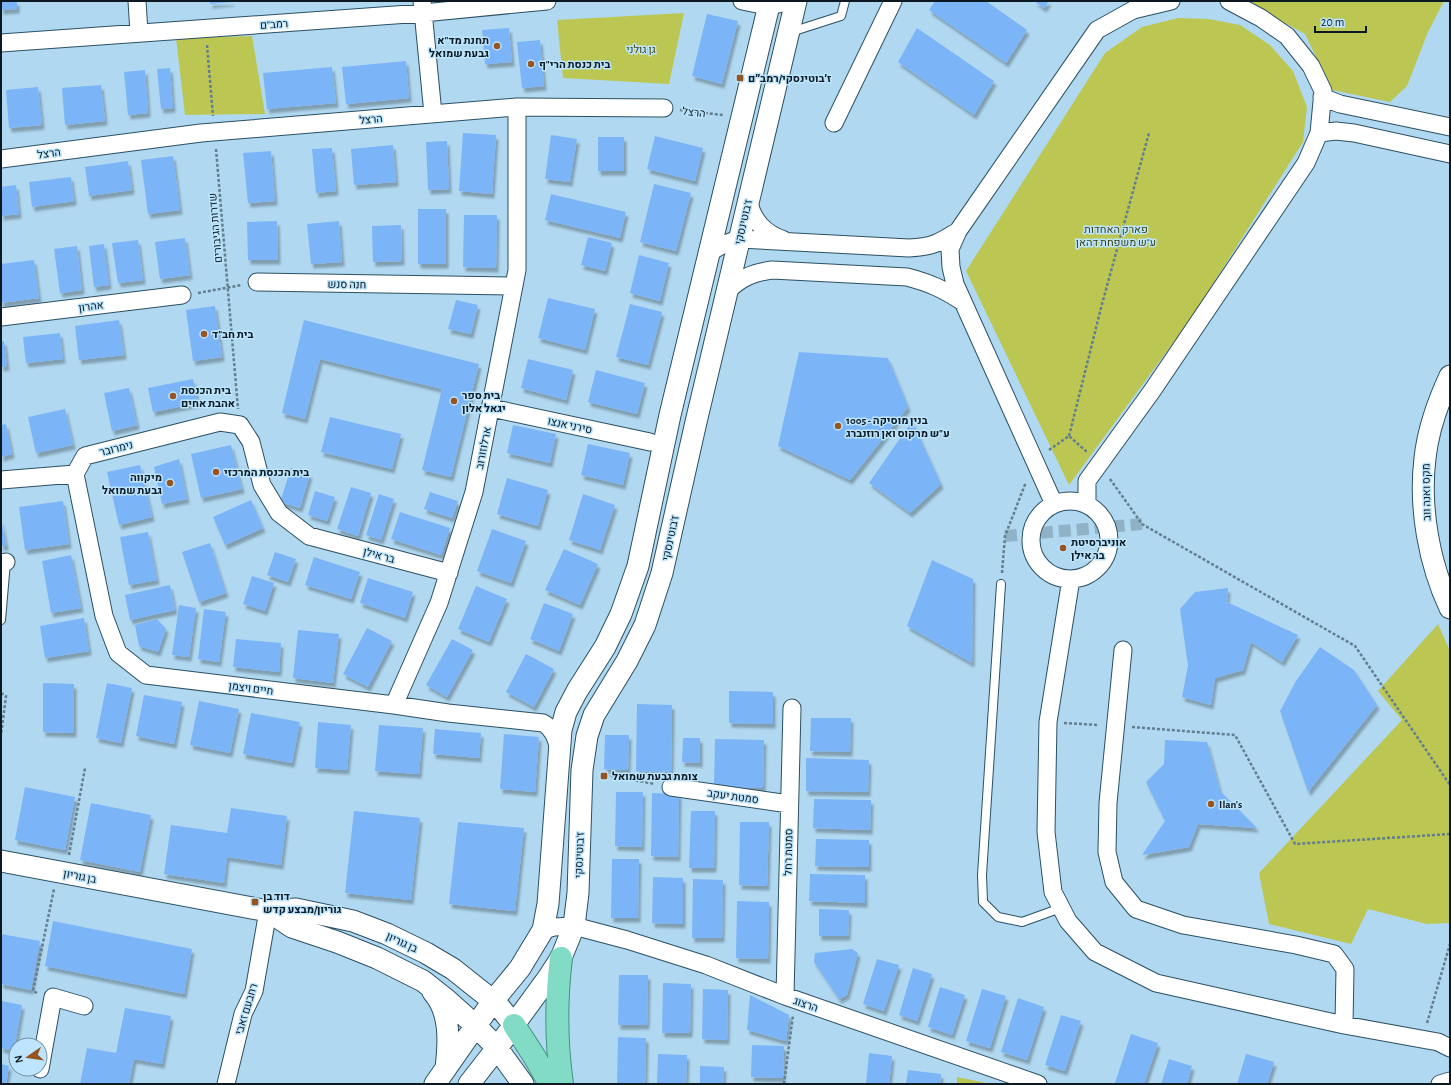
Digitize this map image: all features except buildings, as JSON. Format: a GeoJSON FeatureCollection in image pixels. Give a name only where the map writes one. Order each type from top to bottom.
{"type":"FeatureCollection","features":[{"type":"Feature","properties":{"kind":"highway"},"geometry":{"type":"LineString","coordinates":[[561,958],[557,987],[557,1008],[558,1061],[562,1084]]}},
{"type":"Feature","properties":{"kind":"highway"},"geometry":{"type":"LineString","coordinates":[[514,1025],[550,1084]]}},
{"type":"Feature","properties":{"kind":"street"},"geometry":{"type":"LineString","coordinates":[[137,1],[139,33]]}},
{"type":"Feature","properties":{"kind":"street","name":"רמב\"ם"},"geometry":{"type":"LineString","coordinates":[[1,43],[206,28],[423,7],[547,1]]}},
{"type":"Feature","properties":{"kind":"street"},"geometry":{"type":"LineString","coordinates":[[742,1],[769,4],[795,1]]}},
{"type":"Feature","properties":{"kind":"street","name":"ז'בוטינסקי"},"geometry":{"type":"LineString","coordinates":[[469,1084],[548,978],[561,958],[574,926],[578,893],[582,770],[587,736],[594,715],[627,661],[645,625],[662,573],[726,292],[795,1]]}},
{"type":"Feature","properties":{"kind":"street"},"geometry":{"type":"LineString","coordinates":[[834,123],[893,1]]}},
{"type":"Feature","properties":{"kind":"street"},"geometry":{"type":"LineString","coordinates":[[1054,504],[963,302],[951,266],[950,249],[958,232],[1097,30],[1131,6],[1171,1]]}},
{"type":"Feature","properties":{"kind":"street"},"geometry":{"type":"LineString","coordinates":[[1087,504],[1087,481],[1152,391],[1306,163],[1319,133],[1323,91],[1311,66],[1287,36],[1261,18],[1229,1]]}},
{"type":"Feature","properties":{"kind":"street"},"geometry":{"type":"LineString","coordinates":[[440,1077],[493,1001],[520,968],[543,930],[548,904],[561,730],[566,712],[577,691],[605,647],[618,621],[638,566],[670,415],[769,4]]}},
{"type":"Feature","properties":{"kind":"street"},"geometry":{"type":"LineString","coordinates":[[423,7],[432,114]]}},
{"type":"Feature","properties":{"kind":"street"},"geometry":{"type":"LineString","coordinates":[[1322,97],[1340,104],[1450,127]]}},
{"type":"Feature","properties":{"kind":"street","name":"הרצל"},"geometry":{"type":"LineString","coordinates":[[1,159],[215,132],[517,107],[664,108]]}},
{"type":"Feature","properties":{"kind":"street","name":"ארלוזורוב"},"geometry":{"type":"LineString","coordinates":[[394,705],[439,603],[474,492],[517,270],[517,107]]}},
{"type":"Feature","properties":{"kind":"street"},"geometry":{"type":"LineString","coordinates":[[1319,133],[1336,131],[1354,133],[1450,154]]}},
{"type":"Feature","properties":{"kind":"street"},"geometry":{"type":"LineString","coordinates":[[748,200],[753,216],[759,225],[767,233],[789,242]]}},
{"type":"Feature","properties":{"kind":"street"},"geometry":{"type":"LineString","coordinates":[[710,252],[724,244],[739,239],[921,248],[936,245],[958,232]]}},
{"type":"Feature","properties":{"kind":"street"},"geometry":{"type":"LineString","coordinates":[[726,292],[736,284],[757,272],[779,270],[907,277],[927,282],[944,289],[963,302]]}},
{"type":"Feature","properties":{"kind":"street","name":"חנה סנש"},"geometry":{"type":"LineString","coordinates":[[256,282],[514,286]]}},
{"type":"Feature","properties":{"kind":"street","name":"אהרון"},"geometry":{"type":"LineString","coordinates":[[1,317],[182,295]]}},
{"type":"Feature","properties":{"kind":"street","name":"מקס ואנה ווב"},"geometry":{"type":"LineString","coordinates":[[1450,376],[1441,397],[1432,426],[1425,458],[1424,493],[1426,526],[1431,550],[1439,580],[1450,608]]}},
{"type":"Feature","properties":{"kind":"street","name":"סירני אנצו"},"geometry":{"type":"LineString","coordinates":[[491,408],[650,442]]}},
{"type":"Feature","properties":{"kind":"street","name":"נימרובר"},"geometry":{"type":"LineString","coordinates":[[75,474],[85,456],[220,422],[240,425]]}},
{"type":"Feature","properties":{"kind":"street","name":"בר אילן"},"geometry":{"type":"LineString","coordinates":[[240,425],[251,442],[262,485],[276,508],[280,513],[309,536],[449,573]]}},
{"type":"Feature","properties":{"kind":"street"},"geometry":{"type":"LineString","coordinates":[[1,480],[75,474]]}},
{"type":"Feature","properties":{"kind":"street","name":"חיים ויצמן"},"geometry":{"type":"LineString","coordinates":[[75,474],[104,616],[118,653],[146,675],[448,713],[543,723],[552,730],[559,750]]}},
{"type":"Feature","properties":{"kind":"street"},"geometry":{"type":"LineString","coordinates":[[1065,501],[1076,501],[1087,504],[1098,512],[1106,522],[1109,535],[1109,548],[1104,560],[1095,570],[1084,577],[1071,579],[1060,578],[1051,574],[1042,567],[1036,558],[1032,548],[1034,527],[1038,518],[1054,504],[1065,501]]}},
{"type":"Feature","properties":{"kind":"street"},"geometry":{"type":"LineString","coordinates":[[1071,579],[1048,722],[1046,832],[1053,892],[1068,922],[1095,952],[1156,983],[1344,1025],[1438,1042],[1450,1048]]}},
{"type":"Feature","properties":{"kind":"street"},"geometry":{"type":"LineString","coordinates":[[1123,650],[1108,803],[1107,852],[1114,882],[1136,909],[1183,925],[1296,945],[1334,954],[1345,969],[1344,1025]]}},
{"type":"Feature","properties":{"kind":"street","name":"סמטת רחל"},"geometry":{"type":"LineString","coordinates":[[790,998],[789,804],[792,708]]}},
{"type":"Feature","properties":{"kind":"street","name":"סמטת יעקב"},"geometry":{"type":"LineString","coordinates":[[671,787],[789,804]]}},
{"type":"Feature","properties":{"kind":"street","name":"בן גוריון"},"geometry":{"type":"LineString","coordinates":[[1,862],[268,910],[296,909],[353,920],[387,934],[426,953],[454,969],[493,1001],[514,1025]]}},
{"type":"Feature","properties":{"kind":"street","name":"בן גוריון"},"geometry":{"type":"LineString","coordinates":[[268,910],[292,927],[337,942],[377,958],[423,981],[448,1000],[476,1026],[497,1048],[523,1084]]}},
{"type":"Feature","properties":{"kind":"street","name":"רחבעם זאבי"},"geometry":{"type":"LineString","coordinates":[[226,1084],[244,1014],[254,992],[268,910]]}},
{"type":"Feature","properties":{"kind":"street","name":"הרצוג"},"geometry":{"type":"LineString","coordinates":[[543,930],[554,927],[574,926],[627,940],[706,965],[790,998],[1038,1084]]}},
{"type":"Feature","properties":{"kind":"street"},"geometry":{"type":"LineString","coordinates":[[473,984],[494,979],[520,968]]}},
{"type":"Feature","properties":{"kind":"street"},"geometry":{"type":"LineString","coordinates":[[423,981],[435,995],[442,1008],[448,1033],[448,1050],[440,1077]]}},
{"type":"Feature","properties":{"kind":"street"},"geometry":{"type":"LineString","coordinates":[[46,1037],[53,997],[84,1006]]}},
{"type":"Feature","properties":{"kind":"street"},"geometry":{"type":"LineString","coordinates":[[1440,1084],[1450,1081]]}},
{"type":"Feature","properties":{"kind":"lane"},"geometry":{"type":"LineString","coordinates":[[788,33],[841,16],[845,1]]}},
{"type":"Feature","properties":{"kind":"lane"},"geometry":{"type":"LineString","coordinates":[[1,620],[3,563]]}},
{"type":"Feature","properties":{"kind":"lane"},"geometry":{"type":"LineString","coordinates":[[1001,584],[982,875],[983,902],[998,917],[1022,922],[1061,908]]}},
{"type":"Feature","properties":{"kind":"path","name":"שדרות הגיבורים"},"geometry":{"type":"LineString","coordinates":[[206,28],[240,425]]}},
{"type":"Feature","properties":{"kind":"path","name":"הרצל"},"geometry":{"type":"LineString","coordinates":[[664,108],[742,117]]}},
{"type":"Feature","properties":{"kind":"path"},"geometry":{"type":"LineString","coordinates":[[1001,584],[1005,536],[1035,460],[1069,436],[1102,304],[1149,134]]}},
{"type":"Feature","properties":{"kind":"path"},"geometry":{"type":"LineString","coordinates":[[182,295],[256,282]]}},
{"type":"Feature","properties":{"kind":"path"},"geometry":{"type":"LineString","coordinates":[[1069,436],[1099,463],[1142,524],[1355,646],[1450,785]]}},
{"type":"Feature","properties":{"kind":"path"},"geometry":{"type":"LineString","coordinates":[[1,693],[6,696],[1,735]]}},
{"type":"Feature","properties":{"kind":"path"},"geometry":{"type":"LineString","coordinates":[[1048,722],[1235,734],[1295,844],[1450,834]]}},
{"type":"Feature","properties":{"kind":"path"},"geometry":{"type":"LineString","coordinates":[[61,873],[85,768]]}},
{"type":"Feature","properties":{"kind":"path"},"geometry":{"type":"LineString","coordinates":[[582,770],[671,787]]}},
{"type":"Feature","properties":{"kind":"path","name":"בן גוריון"},"geometry":{"type":"LineString","coordinates":[[33,991],[61,873]]}},
{"type":"Feature","properties":{"kind":"path"},"geometry":{"type":"LineString","coordinates":[[1422,1039],[1450,944]]}},
{"type":"Feature","properties":{"kind":"path"},"geometry":{"type":"LineString","coordinates":[[784,1084],[790,998]]}},
{"type":"Feature","properties":{"kind":"green space"},"geometry":{"type":"Polygon","coordinates":[[[1244,1],[1444,1],[1428,32],[1407,86],[1390,102],[1332,90],[1305,34],[1244,1]]]}},
{"type":"Feature","properties":{"kind":"green space","name":"גן גולני"},"geometry":{"type":"Polygon","coordinates":[[[684,13],[669,84],[563,78],[557,20],[684,13]]]}},
{"type":"Feature","properties":{"kind":"green space","name":"פארק האחדות ע\"ש משפחת דהאן"},"geometry":{"type":"Polygon","coordinates":[[[1178,18],[1209,19],[1240,25],[1270,45],[1293,71],[1307,107],[1303,142],[1192,317],[1069,485],[966,271],[1105,53],[1142,27],[1178,18]]]}},
{"type":"Feature","properties":{"kind":"green space"},"geometry":{"type":"Polygon","coordinates":[[[252,36],[265,114],[185,115],[176,38],[252,36]]]}},
{"type":"Feature","properties":{"kind":"green space"},"geometry":{"type":"Polygon","coordinates":[[[1438,624],[1450,651],[1450,923],[1427,924],[1368,909],[1351,944],[1269,924],[1259,873],[1402,720],[1378,691],[1438,624]]]}},
{"type":"Feature","properties":{"kind":"green space"},"geometry":{"type":"Polygon","coordinates":[[[957,1077],[991,1084],[957,1084],[957,1077]]]}},
{"type":"Feature","properties":{"kind":"tunnel"},"geometry":{"type":"LineString","coordinates":[[1005,536],[1142,524]]}},
{"type":"Feature","properties":{"kind":"place","name":"תחנת מד\"א גבעת שמואל"},"geometry":{"type":"Point","coordinates":[497,46]}},
{"type":"Feature","properties":{"kind":"place","name":"בית כנסת הרי\"ף"},"geometry":{"type":"Point","coordinates":[531,64]}},
{"type":"Feature","properties":{"kind":"place","name":"ז׳בוטינסקי/רמב״ם"},"geometry":{"type":"Point","coordinates":[740,78]}},
{"type":"Feature","properties":{"kind":"place","name":"בית חב\"ד"},"geometry":{"type":"Point","coordinates":[204,334]}},
{"type":"Feature","properties":{"kind":"place","name":"בית הכנסת אהבת אחים"},"geometry":{"type":"Point","coordinates":[173,396]}},
{"type":"Feature","properties":{"kind":"place","name":"בית ספר יגאל אלון"},"geometry":{"type":"Point","coordinates":[454,401]}},
{"type":"Feature","properties":{"kind":"place","name":"1005 - בנין מוסיקה ע\"ש מרקוס ואן רוזנברג"},"geometry":{"type":"Point","coordinates":[838,426]}},
{"type":"Feature","properties":{"kind":"place","name":"בית הכנסת המרכזי"},"geometry":{"type":"Point","coordinates":[216,472]}},
{"type":"Feature","properties":{"kind":"place","name":"מיקווה גבעת שמואל"},"geometry":{"type":"Point","coordinates":[170,483]}},
{"type":"Feature","properties":{"kind":"place","name":"אוניברסיטת בר אילן"},"geometry":{"type":"Point","coordinates":[1063,548]}},
{"type":"Feature","properties":{"kind":"place","name":"צומת גבעת שמואל"},"geometry":{"type":"Point","coordinates":[604,776]}},
{"type":"Feature","properties":{"kind":"place","name":"Ilan's"},"geometry":{"type":"Point","coordinates":[1211,804]}},
{"type":"Feature","properties":{"kind":"place","name":"דוד בן גוריון/מבצע קדש"},"geometry":{"type":"Point","coordinates":[255,902]}}]}
